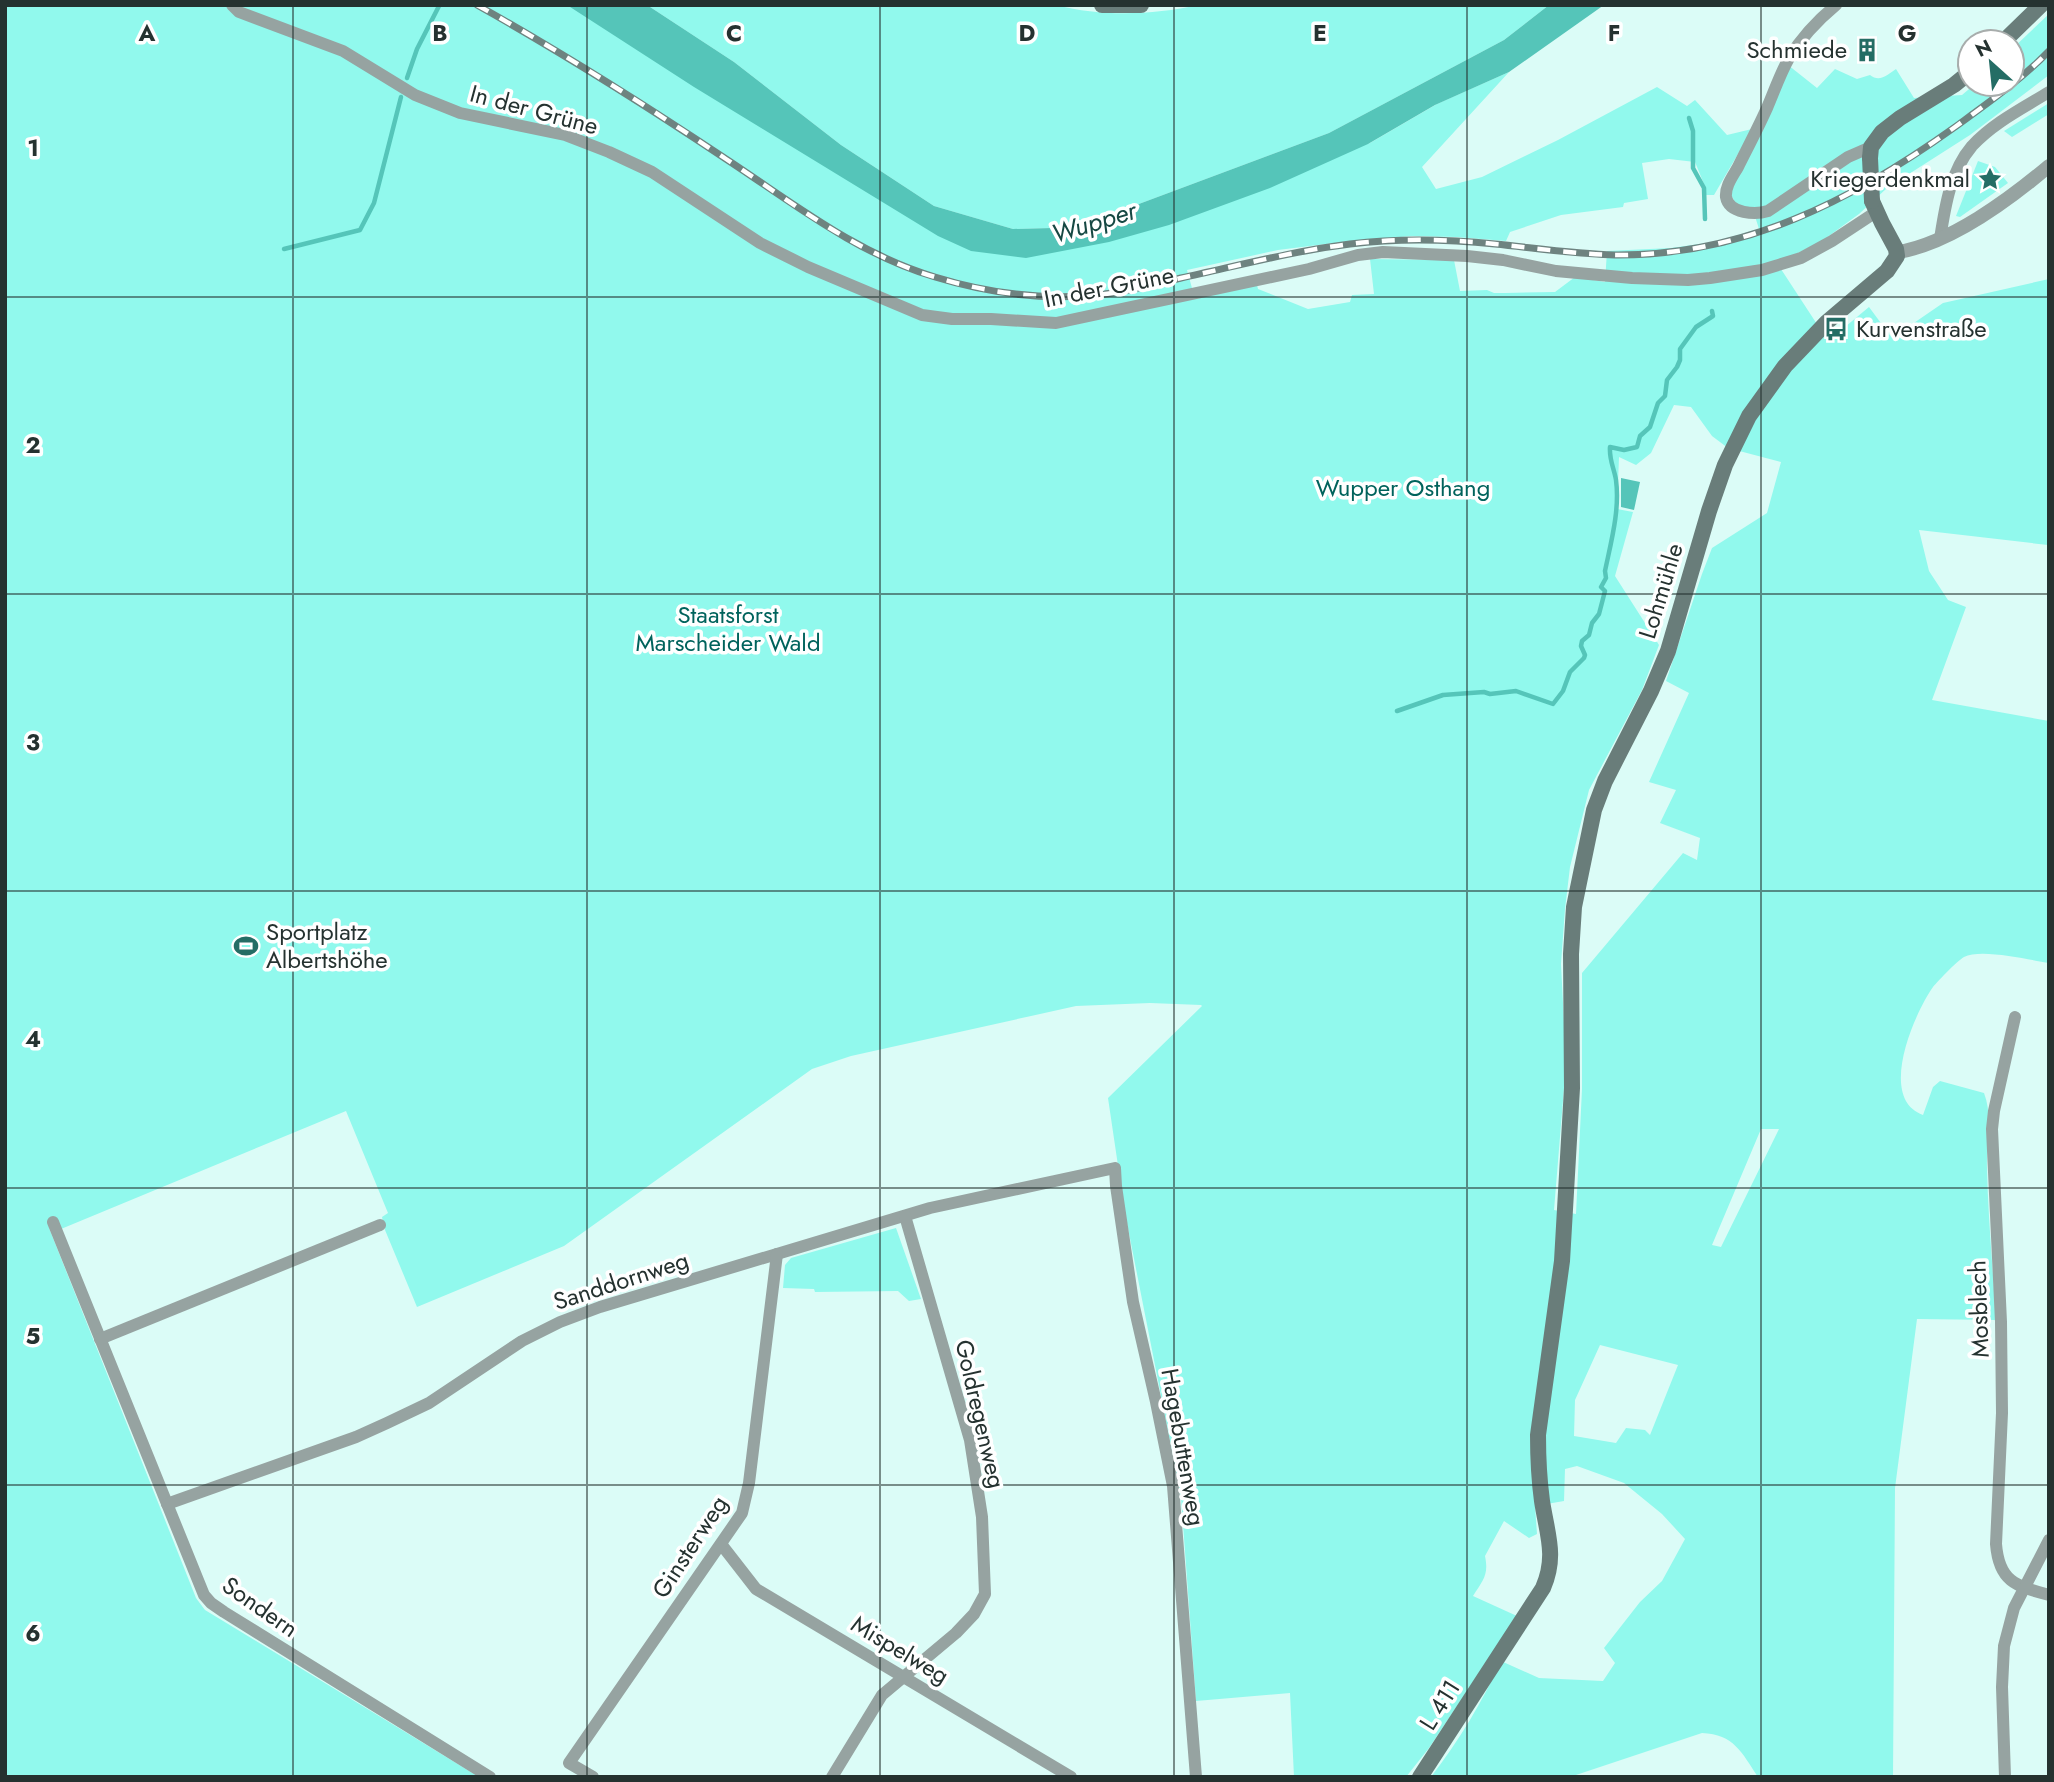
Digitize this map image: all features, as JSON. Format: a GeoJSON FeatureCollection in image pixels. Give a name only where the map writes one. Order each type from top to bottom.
{"type":"FeatureCollection","features":[{"type":"Feature","properties":{"kind":"main road"},"geometry":{"type":"LineString","coordinates":[[1102,5],[1141,5]]}},
{"type":"Feature","properties":{"kind":"main road"},"geometry":{"type":"LineString","coordinates":[[2017,28],[2041,5]]}},
{"type":"Feature","properties":{"kind":"main road"},"geometry":{"type":"LineString","coordinates":[[1898,252],[1874,206],[1871,153],[1877,138],[1890,125],[1956,83]]}},
{"type":"Feature","properties":{"kind":"main road","name":"Lohmühle"},"geometry":{"type":"LineString","coordinates":[[1496,1658],[1536,1599],[1547,1579],[1551,1561],[1538,1462],[1538,1435],[1562,1261],[1572,1088],[1571,954],[1574,907],[1594,810],[1605,781],[1651,691],[1668,651],[1709,511],[1725,466],[1749,416],[1785,366],[1827,321],[1886,271],[1895,261],[1898,252]]}},
{"type":"Feature","properties":{"kind":"main road","name":"L 411"},"geometry":{"type":"LineString","coordinates":[[1420,1777],[1496,1658]]}},
{"type":"Feature","properties":{"kind":"street","name":"In der Grüne"},"geometry":{"type":"LineString","coordinates":[[232,5],[239,12],[343,51],[415,95],[448,109],[565,135],[610,152],[652,172],[760,243],[808,267],[922,315],[951,319],[1056,323],[1383,251],[1503,260],[1556,271],[1632,278],[1710,278],[1762,270],[1801,258],[1832,242],[1874,206]]}},
{"type":"Feature","properties":{"kind":"street"},"geometry":{"type":"LineString","coordinates":[[1836,5],[1803,38],[1788,60],[1766,112],[1730,181],[1726,197],[1729,203],[1743,212],[1760,214],[1848,157],[1871,153]]}},
{"type":"Feature","properties":{"kind":"street"},"geometry":{"type":"LineString","coordinates":[[1940,239],[1950,189],[1971,148],[1989,131],[2049,92]]}},
{"type":"Feature","properties":{"kind":"street"},"geometry":{"type":"LineString","coordinates":[[1898,252],[1940,239],[2023,188],[2049,166]]}},
{"type":"Feature","properties":{"kind":"street","name":"Mosblech"},"geometry":{"type":"LineString","coordinates":[[2015,1017],[1992,1129],[2002,1335],[2002,1413],[1996,1544],[1997,1559],[2003,1571],[2010,1581],[2025,1588]]}},
{"type":"Feature","properties":{"kind":"street","name":"Sanddornweg"},"geometry":{"type":"LineString","coordinates":[[167,1504],[356,1437],[387,1423],[429,1403],[522,1341],[560,1322],[600,1307],[930,1208],[1115,1168]]}},
{"type":"Feature","properties":{"kind":"street","name":"Hagebuttenweg"},"geometry":{"type":"LineString","coordinates":[[1115,1168],[1133,1302],[1173,1486],[1196,1777]]}},
{"type":"Feature","properties":{"kind":"street","name":"Goldregenweg"},"geometry":{"type":"LineString","coordinates":[[832,1777],[882,1695],[956,1633],[974,1614],[985,1594],[982,1517],[970,1440],[905,1216]]}},
{"type":"Feature","properties":{"kind":"street","name":"Sondern"},"geometry":{"type":"LineString","coordinates":[[54,1223],[204,1595],[211,1603],[341,1686],[490,1777]]}},
{"type":"Feature","properties":{"kind":"street"},"geometry":{"type":"LineString","coordinates":[[100,1339],[380,1225]]}},
{"type":"Feature","properties":{"kind":"street","name":"Ginsterweg"},"geometry":{"type":"LineString","coordinates":[[593,1777],[569,1763],[742,1513],[750,1483],[777,1254]]}},
{"type":"Feature","properties":{"kind":"street"},"geometry":{"type":"LineString","coordinates":[[2005,1777],[2002,1687],[2004,1646],[2011,1615],[2049,1540]]}},
{"type":"Feature","properties":{"kind":"street","name":"Mispelweg"},"geometry":{"type":"LineString","coordinates":[[721,1544],[757,1589],[1071,1777]]}},
{"type":"Feature","properties":{"kind":"street"},"geometry":{"type":"LineString","coordinates":[[2025,1588],[2049,1595]]}},
{"type":"Feature","properties":{"kind":"green space"},"geometry":{"type":"Polygon","coordinates":[[[5,5],[618,5],[915,208],[1028,242],[1370,143],[1437,104],[1509,72],[1422,167],[1436,189],[1482,177],[1657,87],[1687,106],[1695,100],[1727,135],[1752,129],[1783,61],[1817,88],[1835,69],[1857,79],[1870,75],[1881,78],[1896,69],[1914,98],[1956,95],[1956,98],[2019,98],[1970,135],[1887,188],[1859,214],[1822,241],[1794,255],[1775,260],[1828,341],[1869,307],[1892,338],[1943,303],[2049,279],[2048,545],[1919,530],[1929,571],[1948,600],[1966,607],[1932,700],[2049,721],[2049,963],[1993,954],[1964,957],[1933,987],[1925,1000],[1909,1035],[1904,1055],[1902,1092],[1909,1106],[1923,1115],[1933,1087],[1940,1081],[1984,1093],[1989,1120],[1987,1159],[1996,1320],[1917,1319],[1895,1488],[1893,1777],[1758,1777],[1742,1753],[1730,1741],[1702,1733],[1570,1777],[1431,1777],[1469,1721],[1501,1661],[1539,1678],[1603,1681],[1615,1663],[1604,1648],[1640,1602],[1662,1581],[1685,1539],[1662,1514],[1624,1483],[1577,1466],[1565,1469],[1564,1501],[1535,1506],[1537,1534],[1529,1538],[1504,1521],[1485,1556],[1486,1573],[1473,1596],[1517,1616],[1429,1748],[1406,1777],[1294,1777],[1290,1693],[1196,1701],[1181,1497],[1125,1213],[1108,1098],[1202,1006],[1150,1003],[1076,1006],[851,1056],[812,1069],[564,1246],[417,1307],[385,1230],[382,1217],[388,1213],[346,1111],[61,1229],[49,1228],[196,1598],[205,1610],[479,1777],[5,1777],[5,5]],[[1752,130],[1714,195],[1704,195],[1706,189],[1695,162],[1669,159],[1642,163],[1648,199],[1624,203],[1623,207],[1561,215],[1510,232],[1506,241],[1412,236],[1342,242],[1278,250],[1187,270],[1195,299],[1257,285],[1258,289],[1308,309],[1350,302],[1352,295],[1374,294],[1370,259],[1454,260],[1460,291],[1555,292],[1575,277],[1605,282],[1607,251],[1671,248],[1714,242],[1759,229],[1753,210],[1736,204],[1730,193],[1752,130]],[[1674,405],[1651,453],[1636,465],[1619,457],[1617,509],[1633,512],[1615,576],[1659,645],[1642,690],[1589,790],[1570,867],[1561,964],[1564,1088],[1554,1210],[1576,1214],[1582,1089],[1582,973],[1683,853],[1697,860],[1700,838],[1660,823],[1676,790],[1649,782],[1689,693],[1666,681],[1712,548],[1767,513],[1781,462],[1728,448],[1712,436],[1691,407],[1674,405]],[[1761,1129],[1712,1245],[1721,1247],[1779,1129],[1761,1129]],[[1600,1345],[1575,1400],[1574,1436],[1616,1443],[1626,1428],[1645,1430],[1650,1435],[1678,1365],[1600,1345]]]}},
{"type":"Feature","properties":{"kind":"green space"},"geometry":{"type":"Polygon","coordinates":[[[647,5],[1056,5],[1128,13],[1199,5],[1549,5],[1504,40],[1329,133],[1088,223],[1055,228],[1013,229],[934,206],[841,145],[734,62],[647,5]]]}},
{"type":"Feature","properties":{"kind":"green space"},"geometry":{"type":"Polygon","coordinates":[[[2049,14],[2049,75],[2026,92],[2026,36],[2049,14]]]}},
{"type":"Feature","properties":{"kind":"green space"},"geometry":{"type":"Polygon","coordinates":[[[2049,103],[2049,114],[2012,137],[2004,131],[2049,103]]]}},
{"type":"Feature","properties":{"kind":"green space"},"geometry":{"type":"Polygon","coordinates":[[[1978,161],[1995,167],[2008,183],[1960,217],[1956,216],[1978,161]]]}},
{"type":"Feature","properties":{"kind":"green space"},"geometry":{"type":"Polygon","coordinates":[[[896,1228],[921,1299],[909,1301],[898,1291],[815,1292],[814,1289],[783,1288],[785,1265],[791,1258],[896,1228]]]}},
{"type":"Feature","properties":{"kind":"water","name":"Wupper"},"geometry":{"type":"Polygon","coordinates":[[[567,5],[647,5],[734,62],[841,145],[934,206],[1013,229],[1052,228],[1088,223],[1329,133],[1504,40],[1549,5],[1604,5],[1509,72],[1435,105],[1368,144],[1270,188],[1169,225],[1109,242],[1026,258],[971,251],[938,236],[694,87],[567,5]]]}},
{"type":"Feature","properties":{"kind":"water"},"geometry":{"type":"Polygon","coordinates":[[[1621,478],[1640,482],[1634,510],[1621,507],[1621,478]]]}},
{"type":"Feature","properties":{"kind":"waterway"},"geometry":{"type":"LineString","coordinates":[[407,78],[417,49],[439,6]]}},
{"type":"Feature","properties":{"kind":"waterway"},"geometry":{"type":"LineString","coordinates":[[284,249],[360,230],[374,203],[401,97]]}},
{"type":"Feature","properties":{"kind":"waterway"},"geometry":{"type":"LineString","coordinates":[[1689,118],[1693,131],[1693,168],[1704,188],[1705,219]]}},
{"type":"Feature","properties":{"kind":"waterway"},"geometry":{"type":"LineString","coordinates":[[1397,711],[1443,695],[1484,692],[1490,694],[1516,691],[1553,704],[1563,691],[1570,672],[1584,658],[1582,641],[1589,635],[1592,623],[1599,614],[1605,591],[1601,587],[1606,578],[1617,503],[1610,447],[1624,450],[1637,447],[1640,436],[1650,427],[1658,403],[1665,396],[1667,380],[1680,360],[1680,349],[1696,327],[1713,316],[1712,311]]}},
{"type":"Feature","properties":{"kind":"railway"},"geometry":{"type":"LineString","coordinates":[[477,5],[603,80],[826,226],[879,255],[935,277],[975,287],[1056,297],[1118,292],[1286,255],[1368,242],[1459,241],[1615,255],[1662,253],[1708,246],[1795,219],[1877,178],[1980,109],[2049,51]]}},
{"type":"Feature","properties":{"kind":"place","name":"Schmiede"},"geometry":{"type":"Point","coordinates":[1867,50]}},
{"type":"Feature","properties":{"kind":"place","name":"Kriegerdenkmal"},"geometry":{"type":"Point","coordinates":[1990,179]}},
{"type":"Feature","properties":{"kind":"place","name":"Kurvenstraße"},"geometry":{"type":"Point","coordinates":[1836,329]}},
{"type":"Feature","properties":{"kind":"place","name":"Sportplatz Albertshöhe"},"geometry":{"type":"Point","coordinates":[246,946]}},
{"type":"Feature","properties":{"kind":"park label","name":"Wupper Osthang"},"geometry":{"type":"Point","coordinates":[1403,488]}},
{"type":"Feature","properties":{"kind":"park label","name":"Staatsforst Marscheider Wald"},"geometry":{"type":"Point","coordinates":[728,629]}}]}
